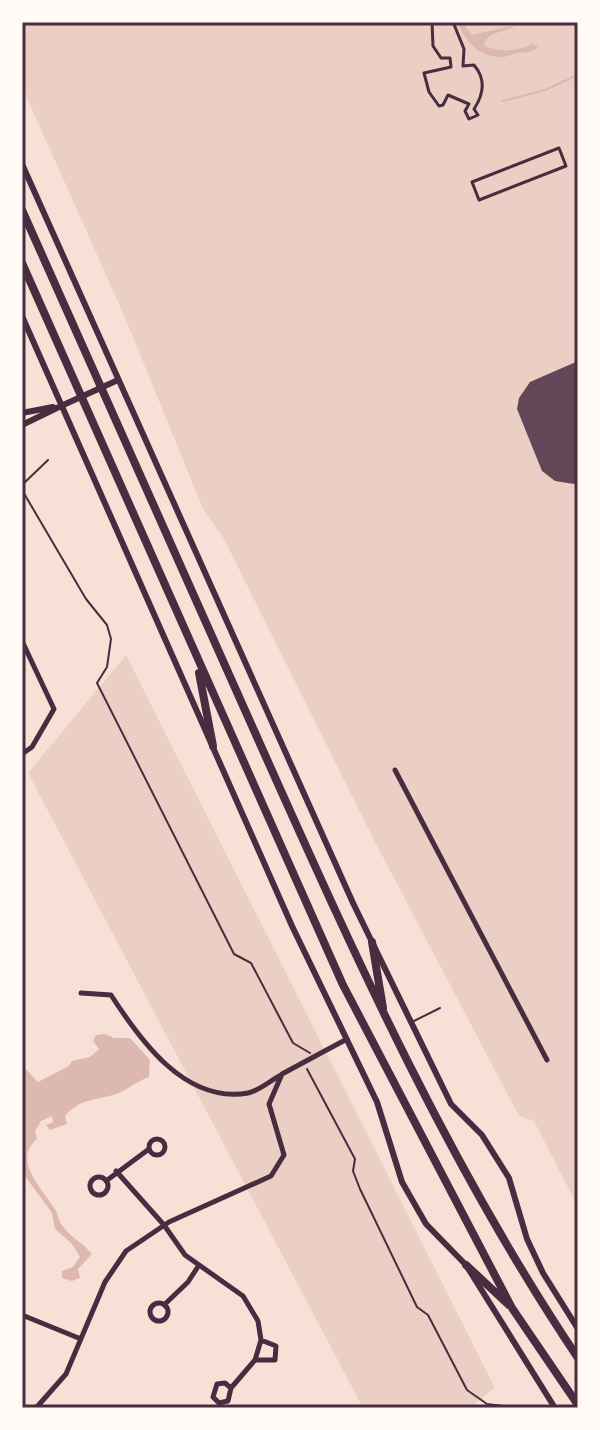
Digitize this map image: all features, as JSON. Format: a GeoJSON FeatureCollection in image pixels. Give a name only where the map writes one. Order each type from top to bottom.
{"type":"FeatureCollection","features":[{"type":"Feature","properties":{"kind":"highway"},"geometry":{"type":"LineString","coordinates":[[22,210],[385,1021],[467,1179],[528,1285],[578,1358]]}},
{"type":"Feature","properties":{"kind":"highway"},"geometry":{"type":"LineString","coordinates":[[22,263],[343,985],[512,1308],[578,1405]]}},
{"type":"Feature","properties":{"kind":"highway"},"geometry":{"type":"LineString","coordinates":[[196,656],[213,746]]}},
{"type":"Feature","properties":{"kind":"highway"},"geometry":{"type":"LineString","coordinates":[[372,942],[385,1021]]}},
{"type":"Feature","properties":{"kind":"highway"},"geometry":{"type":"LineString","coordinates":[[466,1265],[512,1308]]}},
{"type":"Feature","properties":{"kind":"street"},"geometry":{"type":"LineString","coordinates":[[432,22],[433,46],[441,58],[452,62],[451,67],[424,73],[424,82],[439,106],[443,105],[448,95],[469,104],[465,111],[469,119],[478,115],[474,109],[483,87],[482,74],[474,65],[463,66],[464,49],[453,22]]}},
{"type":"Feature","properties":{"kind":"street"},"geometry":{"type":"LineString","coordinates":[[559,148],[566,166],[479,200],[472,182],[559,148]]}},
{"type":"Feature","properties":{"kind":"street"},"geometry":{"type":"LineString","coordinates":[[22,164],[372,942],[451,1104],[495,1153],[519,1202],[527,1239],[543,1273],[578,1329]]}},
{"type":"Feature","properties":{"kind":"street"},"geometry":{"type":"LineString","coordinates":[[22,316],[213,746],[386,1122],[402,1182],[426,1224],[466,1265],[555,1408]]}},
{"type":"Feature","properties":{"kind":"street"},"geometry":{"type":"LineString","coordinates":[[22,425],[118,380]]}},
{"type":"Feature","properties":{"kind":"street"},"geometry":{"type":"LineString","coordinates":[[22,413],[61,406]]}},
{"type":"Feature","properties":{"kind":"street"},"geometry":{"type":"LineString","coordinates":[[22,641],[54,709],[32,747],[22,754]]}},
{"type":"Feature","properties":{"kind":"street"},"geometry":{"type":"LineString","coordinates":[[395,770],[547,1060]]}},
{"type":"Feature","properties":{"kind":"street"},"geometry":{"type":"LineString","coordinates":[[81,993],[111,995],[133,1029],[160,1059],[201,1089],[249,1093],[347,1039]]}},
{"type":"Feature","properties":{"kind":"street"},"geometry":{"type":"LineString","coordinates":[[36,1408],[66,1374],[105,1282],[126,1251],[164,1225],[271,1176],[284,1155],[269,1104],[282,1074]]}},
{"type":"Feature","properties":{"kind":"street"},"geometry":{"type":"LineString","coordinates":[[106,1181],[149,1149]]}},
{"type":"Feature","properties":{"kind":"street"},"geometry":{"type":"LineString","coordinates":[[116,1171],[164,1225],[185,1255],[243,1296],[258,1321],[261,1340],[255,1360],[231,1388],[228,1401],[219,1403],[213,1397],[217,1384],[225,1383],[231,1388]]}},
{"type":"Feature","properties":{"kind":"street"},"geometry":{"type":"LineString","coordinates":[[164,1305],[188,1282],[199,1265]]}},
{"type":"Feature","properties":{"kind":"street"},"geometry":{"type":"LineString","coordinates":[[24,1319],[81,1339]]}},
{"type":"Feature","properties":{"kind":"street"},"geometry":{"type":"LineString","coordinates":[[255,1360],[275,1360],[278,1352],[276,1346],[261,1340]]}},
{"type":"Feature","properties":{"kind":"lane"},"geometry":{"type":"LineString","coordinates":[[411,1022],[440,1008]]}},
{"type":"Feature","properties":{"kind":"path"},"geometry":{"type":"LineString","coordinates":[[22,485],[48,460]]}},
{"type":"Feature","properties":{"kind":"path"},"geometry":{"type":"LineString","coordinates":[[22,490],[86,599],[107,625],[111,639],[107,667],[97,683],[234,954],[251,963],[293,1043],[310,1054],[304,1062],[355,1159],[353,1171],[360,1189],[417,1307],[428,1315],[467,1390],[487,1404],[521,1408]]}},
{"type":"Feature","properties":{"kind":"shaded area"},"geometry":{"type":"Polygon","coordinates":[[[22,22],[578,22],[578,1207],[534,1121],[519,1116],[375,842],[224,539],[203,509],[124,315],[22,87],[22,22]]]}},
{"type":"Feature","properties":{"kind":"shaded area"},"geometry":{"type":"Polygon","coordinates":[[[458,22],[472,22],[465,26],[472,35],[516,25],[489,37],[484,46],[490,48],[514,50],[532,44],[538,47],[505,57],[487,55],[473,46],[458,22]]]}},
{"type":"Feature","properties":{"kind":"shaded area"},"geometry":{"type":"Polygon","coordinates":[[[126,655],[495,1388],[470,1408],[363,1408],[28,773],[126,655]]]}},
{"type":"Feature","properties":{"kind":"shaded area"},"geometry":{"type":"Polygon","coordinates":[[[105,1034],[114,1038],[130,1038],[150,1060],[149,1077],[120,1093],[76,1106],[65,1116],[67,1124],[50,1130],[46,1125],[53,1122],[52,1116],[41,1121],[35,1131],[37,1139],[27,1157],[32,1175],[56,1211],[62,1226],[92,1254],[78,1269],[80,1278],[72,1281],[62,1278],[62,1271],[73,1267],[80,1257],[72,1244],[55,1229],[52,1213],[22,1172],[22,1065],[38,1082],[69,1066],[72,1061],[90,1057],[99,1049],[93,1041],[96,1035],[105,1034]]]}},
{"type":"Feature","properties":{"kind":"building"},"geometry":{"type":"Polygon","coordinates":[[[578,361],[578,483],[574,484],[555,481],[542,471],[517,409],[519,398],[530,382],[578,361]]]}},
{"type":"Feature","properties":{"kind":"waterway"},"geometry":{"type":"LineString","coordinates":[[503,101],[545,90],[578,75]]}}]}
